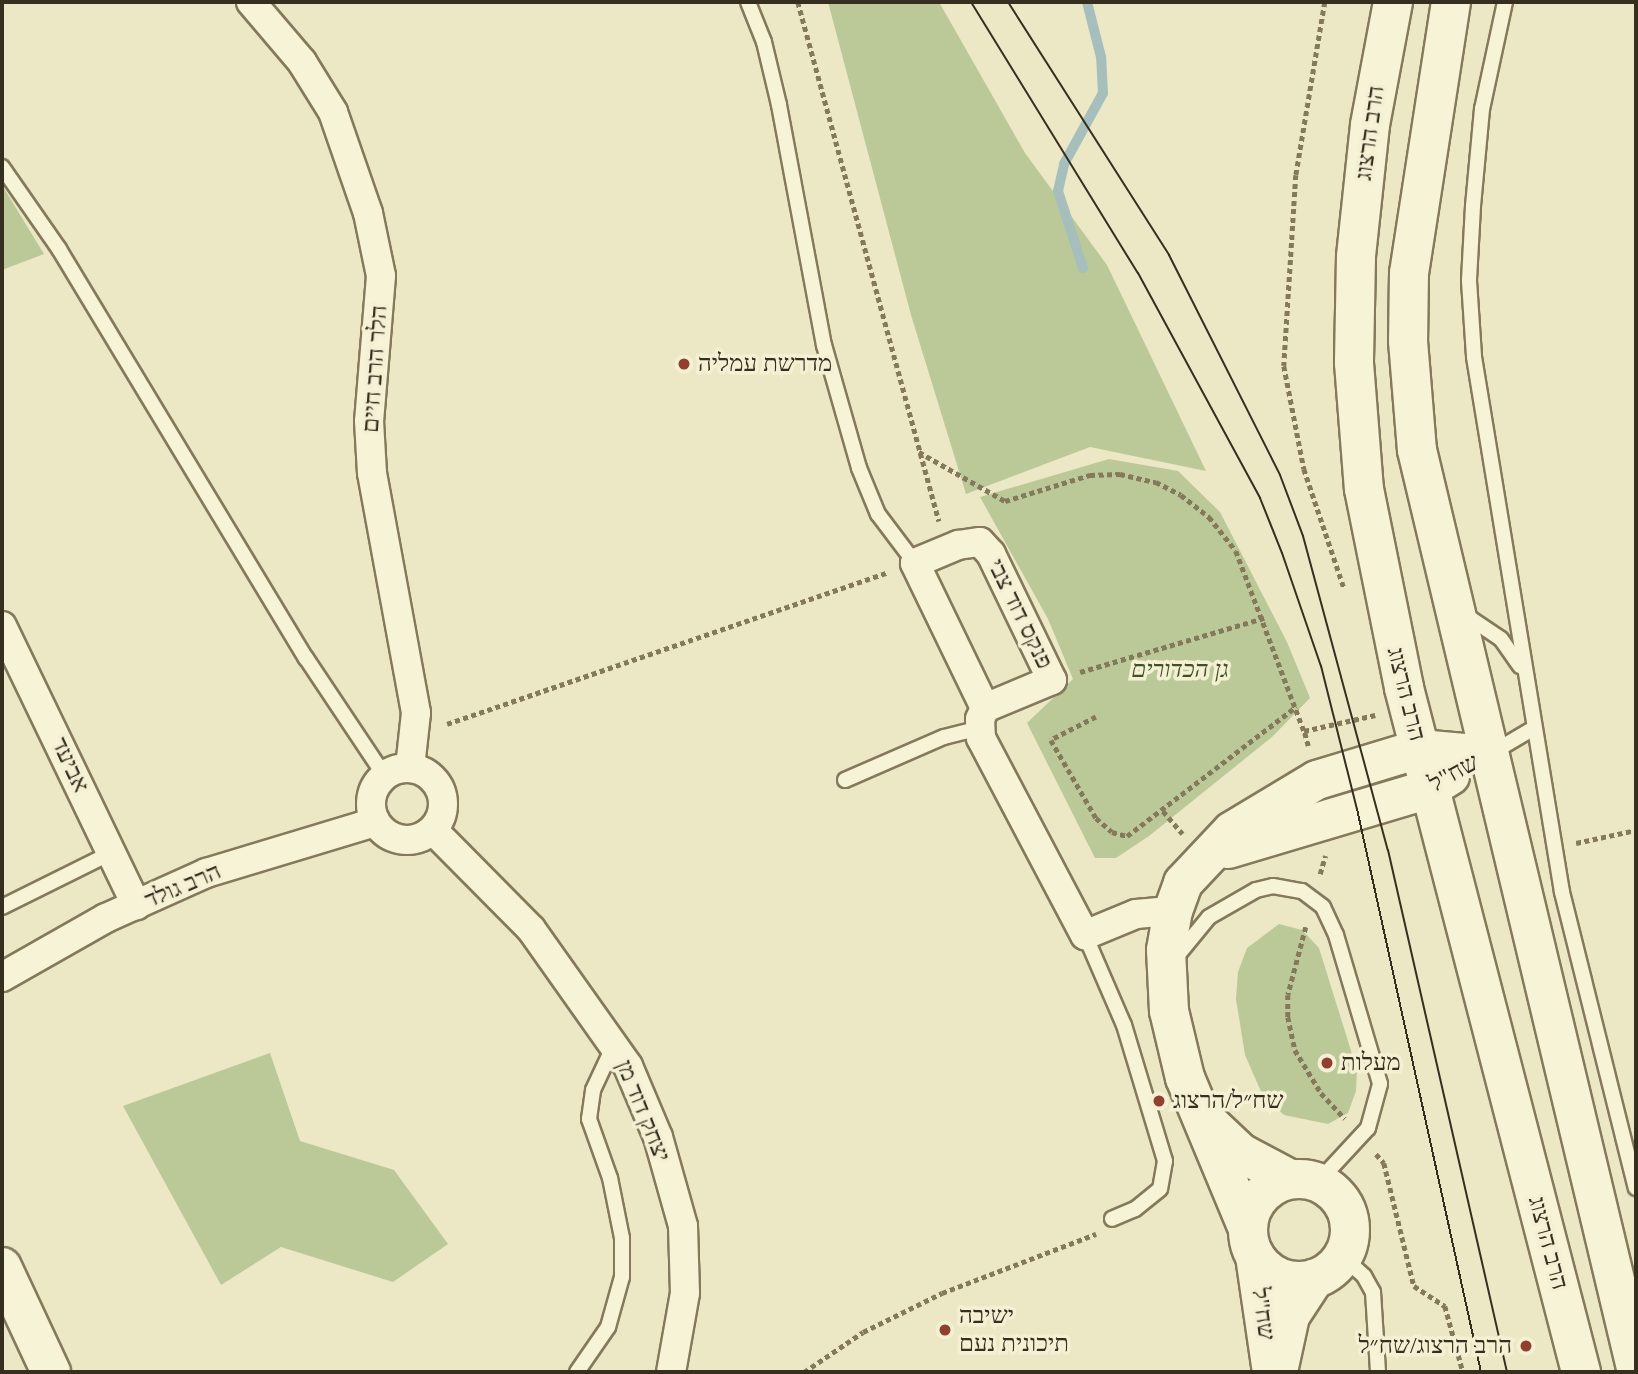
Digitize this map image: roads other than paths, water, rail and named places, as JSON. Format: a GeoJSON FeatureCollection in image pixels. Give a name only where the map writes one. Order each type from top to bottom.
{"type":"FeatureCollection","features":[{"type":"Feature","properties":{"kind":"main road","name":"הרב הרצוג"},"geometry":{"type":"LineString","coordinates":[[1393,2],[1361,197],[1354,363],[1364,489],[1376,565],[1419,749],[1581,1372]]}},
{"type":"Feature","properties":{"kind":"main road"},"geometry":{"type":"LineString","coordinates":[[1451,2],[1418,198],[1408,341],[1417,450],[1451,606],[1636,1368]]}},
{"type":"Feature","properties":{"kind":"main road","name":"שח\"ל"},"geometry":{"type":"LineString","coordinates":[[1272,1372],[1252,1242],[1195,1106],[1175,1043],[1165,979],[1172,911],[1195,848],[1232,831],[1292,792],[1347,770],[1419,749],[1488,755]]}},
{"type":"Feature","properties":{"kind":"main road","name":"שח\"ל"},"geometry":{"type":"LineString","coordinates":[[1195,848],[1429,789],[1488,755]]}},
{"type":"Feature","properties":{"kind":"main road","name":"שח\"ל"},"geometry":{"type":"LineString","coordinates":[[1195,1106],[1241,1153],[1304,1180]]}},
{"type":"Feature","properties":{"kind":"main road"},"geometry":{"type":"LineString","coordinates":[[1304,1180],[1336,1194],[1348,1211],[1350,1238],[1329,1268],[1281,1277],[1252,1242],[1256,1202],[1271,1187],[1304,1180]]}},
{"type":"Feature","properties":{"kind":"main road"},"geometry":{"type":"LineString","coordinates":[[2,1267],[51,1372]]}},
{"type":"Feature","properties":{"kind":"main road","name":"שח\"ל"},"geometry":{"type":"LineString","coordinates":[[1279,1372],[1290,1315],[1329,1268]]}},
{"type":"Feature","properties":{"kind":"street","name":"הלר הרב חיים"},"geometry":{"type":"LineString","coordinates":[[251,2],[302,62],[333,112],[368,213],[381,276],[369,422],[372,473],[416,713],[413,736],[397,771]]}},
{"type":"Feature","properties":{"kind":"street","name":"פנקס דוד צבי"},"geometry":{"type":"LineString","coordinates":[[907,566],[970,543],[980,542],[992,554],[1052,680],[982,718]]}},
{"type":"Feature","properties":{"kind":"street"},"geometry":{"type":"LineString","coordinates":[[907,566],[1085,935],[1136,914],[1172,911]]}},
{"type":"Feature","properties":{"kind":"street","name":"אביעד"},"geometry":{"type":"LineString","coordinates":[[2,626],[136,905]]}},
{"type":"Feature","properties":{"kind":"street"},"geometry":{"type":"LineString","coordinates":[[422,770],[440,787],[444,808],[433,830],[407,841],[384,832],[375,822],[371,797],[397,771],[422,770]]}},
{"type":"Feature","properties":{"kind":"street","name":"הרב גולד"},"geometry":{"type":"LineString","coordinates":[[2,977],[136,905],[206,873],[375,822]]}},
{"type":"Feature","properties":{"kind":"street","name":"יצחק דוד מן"},"geometry":{"type":"LineString","coordinates":[[433,830],[531,929],[628,1066],[658,1137],[683,1226],[685,1293],[671,1372]]}},
{"type":"Feature","properties":{"kind":"lane"},"geometry":{"type":"LineString","coordinates":[[748,2],[764,42],[779,106],[824,345],[859,468],[878,514],[907,566]]}},
{"type":"Feature","properties":{"kind":"lane"},"geometry":{"type":"LineString","coordinates":[[1505,2],[1482,109],[1469,281],[1489,462],[1553,848],[1576,956],[1636,1188]]}},
{"type":"Feature","properties":{"kind":"lane"},"geometry":{"type":"LineString","coordinates":[[2,167],[59,249],[298,646],[397,771]]}},
{"type":"Feature","properties":{"kind":"lane"},"geometry":{"type":"LineString","coordinates":[[1451,606],[1501,639],[1524,673]]}},
{"type":"Feature","properties":{"kind":"lane"},"geometry":{"type":"LineString","coordinates":[[845,780],[982,718]]}},
{"type":"Feature","properties":{"kind":"lane"},"geometry":{"type":"LineString","coordinates":[[1488,755],[1534,728]]}},
{"type":"Feature","properties":{"kind":"lane"},"geometry":{"type":"LineString","coordinates":[[2,907],[111,853]]}},
{"type":"Feature","properties":{"kind":"lane"},"geometry":{"type":"LineString","coordinates":[[1165,979],[1194,932],[1240,897],[1273,886],[1314,898],[1330,919],[1379,1074],[1374,1115],[1362,1138],[1304,1180]]}},
{"type":"Feature","properties":{"kind":"lane"},"geometry":{"type":"LineString","coordinates":[[1085,935],[1124,1025],[1164,1161],[1160,1189],[1135,1209],[1109,1224]]}},
{"type":"Feature","properties":{"kind":"lane"},"geometry":{"type":"LineString","coordinates":[[577,1372],[608,1326],[622,1277],[622,1238],[610,1178],[589,1119],[593,1090],[614,1045]]}},
{"type":"Feature","properties":{"kind":"lane"},"geometry":{"type":"LineString","coordinates":[[1329,1268],[1364,1276],[1374,1293],[1378,1372]]}},
{"type":"Feature","properties":{"kind":"waterway"},"geometry":{"type":"LineString","coordinates":[[1083,268],[1058,191],[1064,164],[1103,93],[1101,57],[1087,2]]}},
{"type":"Feature","properties":{"kind":"tram line"},"geometry":{"type":"LineString","coordinates":[[971,2],[1138,273],[1260,498],[1282,553],[1321,666],[1357,809],[1481,1372]]}},
{"type":"Feature","properties":{"kind":"tram line"},"geometry":{"type":"LineString","coordinates":[[1008,2],[1169,255],[1280,475],[1303,536],[1388,850],[1507,1372]]}},
{"type":"Feature","properties":{"kind":"place","name":"מדרשת עמליה"},"geometry":{"type":"Point","coordinates":[684,364]}},
{"type":"Feature","properties":{"kind":"place","name":"מעלות"},"geometry":{"type":"Point","coordinates":[1327,1063]}},
{"type":"Feature","properties":{"kind":"place","name":"שח״ל/הרצוג"},"geometry":{"type":"Point","coordinates":[1159,1101]}},
{"type":"Feature","properties":{"kind":"place","name":"ישיבה תיכונית נעם"},"geometry":{"type":"Point","coordinates":[945,1330]}},
{"type":"Feature","properties":{"kind":"place","name":"הרב הרצוג/שח״ל"},"geometry":{"type":"Point","coordinates":[1526,1346]}},
{"type":"Feature","properties":{"kind":"park label","name":"גן הכדורים"},"geometry":{"type":"Point","coordinates":[1180,670]}}]}
